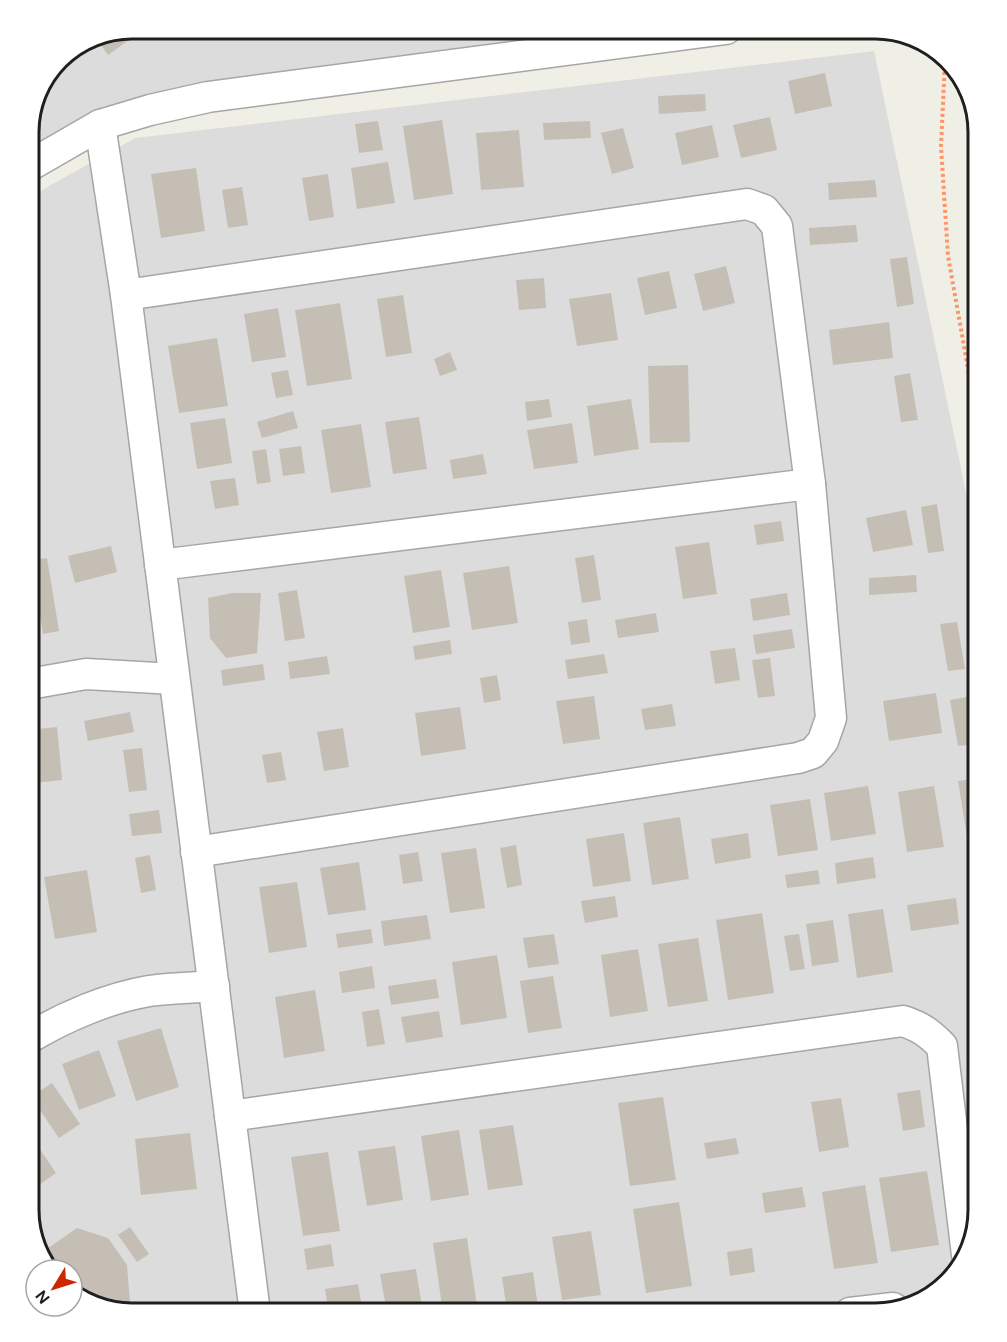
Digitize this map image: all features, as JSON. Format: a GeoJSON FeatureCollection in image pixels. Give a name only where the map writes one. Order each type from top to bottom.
{"type":"FeatureCollection","features":[{"type":"Feature","properties":{"kind":"street"},"geometry":{"type":"LineString","coordinates":[[39,160],[100,125],[208,96],[649,39]]}},
{"type":"Feature","properties":{"kind":"street"},"geometry":{"type":"LineString","coordinates":[[100,125],[126,295],[254,1303]]}},
{"type":"Feature","properties":{"kind":"street"},"geometry":{"type":"LineString","coordinates":[[126,295],[747,204],[764,210],[777,226],[810,484],[831,718],[823,741],[813,753],[798,758],[196,852]]}},
{"type":"Feature","properties":{"kind":"street"},"geometry":{"type":"LineString","coordinates":[[160,565],[810,484]]}},
{"type":"Feature","properties":{"kind":"street"},"geometry":{"type":"LineString","coordinates":[[39,682],[86,674],[174,679]]}},
{"type":"Feature","properties":{"kind":"street"},"geometry":{"type":"LineString","coordinates":[[39,1032],[52,1024],[109,1002],[149,991],[214,986]]}},
{"type":"Feature","properties":{"kind":"street"},"geometry":{"type":"LineString","coordinates":[[230,1116],[903,1021],[929,1032],[942,1046],[965,1235]]}},
{"type":"Feature","properties":{"kind":"path"},"geometry":{"type":"LineString","coordinates":[[945,70],[941,146],[948,256],[968,369]]}},
{"type":"Feature","properties":{"kind":"shaded area"},"geometry":{"type":"Polygon","coordinates":[[[552,39],[122,105],[39,142],[42,108],[58,75],[85,51],[120,40],[552,39]]]}},
{"type":"Feature","properties":{"kind":"shaded area"},"geometry":{"type":"Polygon","coordinates":[[[874,51],[968,502],[968,1210],[965,1234],[958,1251],[952,1262],[936,1280],[911,1296],[875,1303],[132,1303],[108,1300],[84,1289],[84,1258],[53,1258],[42,1234],[39,1210],[39,192],[135,138],[874,51]]]}},
{"type":"Feature","properties":{"kind":"building"},"geometry":{"type":"Polygon","coordinates":[[[130,39],[108,55],[101,45],[130,39]]]}},
{"type":"Feature","properties":{"kind":"building"},"geometry":{"type":"Polygon","coordinates":[[[825,73],[832,106],[795,114],[788,81],[825,73]]]}},
{"type":"Feature","properties":{"kind":"building"},"geometry":{"type":"Polygon","coordinates":[[[705,94],[706,111],[659,114],[658,96],[705,94]]]}},
{"type":"Feature","properties":{"kind":"building"},"geometry":{"type":"Polygon","coordinates":[[[770,117],[777,150],[741,158],[733,125],[770,117]]]}},
{"type":"Feature","properties":{"kind":"building"},"geometry":{"type":"Polygon","coordinates":[[[442,120],[453,194],[414,200],[403,126],[442,120]]]}},
{"type":"Feature","properties":{"kind":"building"},"geometry":{"type":"Polygon","coordinates":[[[378,121],[383,150],[359,153],[355,124],[378,121]]]}},
{"type":"Feature","properties":{"kind":"building"},"geometry":{"type":"Polygon","coordinates":[[[590,121],[591,138],[544,140],[543,123],[590,121]]]}},
{"type":"Feature","properties":{"kind":"building"},"geometry":{"type":"Polygon","coordinates":[[[712,125],[719,157],[682,165],[675,133],[712,125]]]}},
{"type":"Feature","properties":{"kind":"building"},"geometry":{"type":"Polygon","coordinates":[[[623,128],[634,168],[612,174],[601,133],[623,128]]]}},
{"type":"Feature","properties":{"kind":"building"},"geometry":{"type":"Polygon","coordinates":[[[519,130],[524,187],[481,190],[476,133],[519,130]]]}},
{"type":"Feature","properties":{"kind":"building"},"geometry":{"type":"Polygon","coordinates":[[[388,162],[395,203],[357,209],[351,168],[388,162]]]}},
{"type":"Feature","properties":{"kind":"building"},"geometry":{"type":"Polygon","coordinates":[[[196,168],[205,231],[161,238],[151,174],[196,168]]]}},
{"type":"Feature","properties":{"kind":"building"},"geometry":{"type":"Polygon","coordinates":[[[328,174],[334,217],[309,221],[302,178],[328,174]]]}},
{"type":"Feature","properties":{"kind":"building"},"geometry":{"type":"Polygon","coordinates":[[[875,180],[877,197],[829,200],[828,183],[875,180]]]}},
{"type":"Feature","properties":{"kind":"building"},"geometry":{"type":"Polygon","coordinates":[[[242,187],[248,225],[228,228],[222,190],[242,187]]]}},
{"type":"Feature","properties":{"kind":"building"},"geometry":{"type":"Polygon","coordinates":[[[856,225],[858,242],[810,245],[809,228],[856,225]]]}},
{"type":"Feature","properties":{"kind":"building"},"geometry":{"type":"Polygon","coordinates":[[[907,257],[914,304],[897,307],[890,259],[907,257]]]}},
{"type":"Feature","properties":{"kind":"building"},"geometry":{"type":"Polygon","coordinates":[[[726,266],[735,303],[703,311],[694,274],[726,266]]]}},
{"type":"Feature","properties":{"kind":"building"},"geometry":{"type":"Polygon","coordinates":[[[669,271],[677,308],[645,315],[637,278],[669,271]]]}},
{"type":"Feature","properties":{"kind":"building"},"geometry":{"type":"Polygon","coordinates":[[[544,278],[546,308],[519,310],[516,280],[544,278]]]}},
{"type":"Feature","properties":{"kind":"building"},"geometry":{"type":"Polygon","coordinates":[[[611,293],[618,340],[577,346],[569,299],[611,293]]]}},
{"type":"Feature","properties":{"kind":"building"},"geometry":{"type":"Polygon","coordinates":[[[403,295],[412,353],[386,357],[377,299],[403,295]]]}},
{"type":"Feature","properties":{"kind":"building"},"geometry":{"type":"Polygon","coordinates":[[[340,303],[352,379],[307,386],[295,310],[340,303]]]}},
{"type":"Feature","properties":{"kind":"building"},"geometry":{"type":"Polygon","coordinates":[[[278,308],[286,357],[252,362],[244,314],[278,308]]]}},
{"type":"Feature","properties":{"kind":"building"},"geometry":{"type":"Polygon","coordinates":[[[889,322],[893,358],[833,365],[829,330],[889,322]]]}},
{"type":"Feature","properties":{"kind":"building"},"geometry":{"type":"Polygon","coordinates":[[[217,338],[228,406],[179,413],[168,346],[217,338]]]}},
{"type":"Feature","properties":{"kind":"building"},"geometry":{"type":"Polygon","coordinates":[[[450,352],[457,370],[440,376],[434,359],[450,352]]]}},
{"type":"Feature","properties":{"kind":"building"},"geometry":{"type":"Polygon","coordinates":[[[688,365],[690,442],[650,443],[648,366],[688,365]]]}},
{"type":"Feature","properties":{"kind":"building"},"geometry":{"type":"Polygon","coordinates":[[[288,370],[293,395],[276,398],[271,373],[288,370]]]}},
{"type":"Feature","properties":{"kind":"building"},"geometry":{"type":"Polygon","coordinates":[[[910,373],[918,420],[901,422],[894,376],[910,373]]]}},
{"type":"Feature","properties":{"kind":"building"},"geometry":{"type":"Polygon","coordinates":[[[549,399],[552,417],[527,421],[525,402],[549,399]]]}},
{"type":"Feature","properties":{"kind":"building"},"geometry":{"type":"Polygon","coordinates":[[[631,399],[639,449],[594,456],[587,406],[631,399]]]}},
{"type":"Feature","properties":{"kind":"building"},"geometry":{"type":"Polygon","coordinates":[[[293,411],[298,428],[262,438],[257,422],[293,411]]]}},
{"type":"Feature","properties":{"kind":"building"},"geometry":{"type":"Polygon","coordinates":[[[419,417],[427,469],[393,474],[385,422],[419,417]]]}},
{"type":"Feature","properties":{"kind":"building"},"geometry":{"type":"Polygon","coordinates":[[[225,418],[232,463],[197,469],[190,423],[225,418]]]}},
{"type":"Feature","properties":{"kind":"building"},"geometry":{"type":"Polygon","coordinates":[[[572,423],[578,463],[534,469],[527,430],[572,423]]]}},
{"type":"Feature","properties":{"kind":"building"},"geometry":{"type":"Polygon","coordinates":[[[361,424],[371,487],[331,493],[321,430],[361,424]]]}},
{"type":"Feature","properties":{"kind":"building"},"geometry":{"type":"Polygon","coordinates":[[[301,446],[305,473],[283,476],[279,449],[301,446]]]}},
{"type":"Feature","properties":{"kind":"building"},"geometry":{"type":"Polygon","coordinates":[[[266,449],[271,482],[257,484],[252,451],[266,449]]]}},
{"type":"Feature","properties":{"kind":"building"},"geometry":{"type":"Polygon","coordinates":[[[483,454],[487,474],[453,479],[450,460],[483,454]]]}},
{"type":"Feature","properties":{"kind":"building"},"geometry":{"type":"Polygon","coordinates":[[[235,478],[239,505],[215,509],[210,481],[235,478]]]}},
{"type":"Feature","properties":{"kind":"building"},"geometry":{"type":"Polygon","coordinates":[[[937,504],[944,551],[928,553],[921,507],[937,504]]]}},
{"type":"Feature","properties":{"kind":"building"},"geometry":{"type":"Polygon","coordinates":[[[906,510],[913,545],[873,552],[866,518],[906,510]]]}},
{"type":"Feature","properties":{"kind":"building"},"geometry":{"type":"Polygon","coordinates":[[[781,521],[784,541],[757,545],[754,525],[781,521]]]}},
{"type":"Feature","properties":{"kind":"building"},"geometry":{"type":"Polygon","coordinates":[[[709,542],[717,594],[683,599],[675,547],[709,542]]]}},
{"type":"Feature","properties":{"kind":"building"},"geometry":{"type":"Polygon","coordinates":[[[111,546],[117,572],[75,583],[68,556],[111,546]]]}},
{"type":"Feature","properties":{"kind":"building"},"geometry":{"type":"Polygon","coordinates":[[[594,555],[601,600],[582,603],[575,558],[594,555]]]}},
{"type":"Feature","properties":{"kind":"building"},"geometry":{"type":"Polygon","coordinates":[[[47,558],[59,631],[43,634],[39,607],[39,559],[47,558]]]}},
{"type":"Feature","properties":{"kind":"building"},"geometry":{"type":"Polygon","coordinates":[[[509,566],[518,623],[472,630],[463,573],[509,566]]]}},
{"type":"Feature","properties":{"kind":"building"},"geometry":{"type":"Polygon","coordinates":[[[441,570],[450,627],[413,633],[404,576],[441,570]]]}},
{"type":"Feature","properties":{"kind":"building"},"geometry":{"type":"Polygon","coordinates":[[[916,575],[917,592],[869,595],[869,578],[916,575]]]}},
{"type":"Feature","properties":{"kind":"building"},"geometry":{"type":"Polygon","coordinates":[[[297,590],[305,638],[285,641],[278,593],[297,590]]]}},
{"type":"Feature","properties":{"kind":"building"},"geometry":{"type":"Polygon","coordinates":[[[232,593],[261,593],[257,653],[226,658],[210,638],[208,598],[232,593]]]}},
{"type":"Feature","properties":{"kind":"building"},"geometry":{"type":"Polygon","coordinates":[[[787,593],[790,615],[753,621],[750,599],[787,593]]]}},
{"type":"Feature","properties":{"kind":"building"},"geometry":{"type":"Polygon","coordinates":[[[656,613],[659,632],[618,638],[615,620],[656,613]]]}},
{"type":"Feature","properties":{"kind":"building"},"geometry":{"type":"Polygon","coordinates":[[[587,619],[590,642],[571,645],[568,622],[587,619]]]}},
{"type":"Feature","properties":{"kind":"building"},"geometry":{"type":"Polygon","coordinates":[[[957,622],[965,669],[948,671],[940,624],[957,622]]]}},
{"type":"Feature","properties":{"kind":"building"},"geometry":{"type":"Polygon","coordinates":[[[792,629],[795,648],[756,654],[753,635],[792,629]]]}},
{"type":"Feature","properties":{"kind":"building"},"geometry":{"type":"Polygon","coordinates":[[[450,640],[452,654],[415,660],[413,646],[450,640]]]}},
{"type":"Feature","properties":{"kind":"building"},"geometry":{"type":"Polygon","coordinates":[[[735,648],[740,680],[715,684],[710,651],[735,648]]]}},
{"type":"Feature","properties":{"kind":"building"},"geometry":{"type":"Polygon","coordinates":[[[604,654],[608,673],[568,679],[565,660],[604,654]]]}},
{"type":"Feature","properties":{"kind":"building"},"geometry":{"type":"Polygon","coordinates":[[[327,656],[330,674],[290,679],[288,662],[327,656]]]}},
{"type":"Feature","properties":{"kind":"building"},"geometry":{"type":"Polygon","coordinates":[[[770,658],[775,696],[758,698],[752,660],[770,658]]]}},
{"type":"Feature","properties":{"kind":"building"},"geometry":{"type":"Polygon","coordinates":[[[263,664],[265,680],[223,686],[221,670],[263,664]]]}},
{"type":"Feature","properties":{"kind":"building"},"geometry":{"type":"Polygon","coordinates":[[[497,675],[501,700],[484,703],[480,678],[497,675]]]}},
{"type":"Feature","properties":{"kind":"building"},"geometry":{"type":"Polygon","coordinates":[[[936,693],[942,733],[889,741],[883,701],[936,693]]]}},
{"type":"Feature","properties":{"kind":"building"},"geometry":{"type":"Polygon","coordinates":[[[594,696],[600,739],[563,744],[556,701],[594,696]]]}},
{"type":"Feature","properties":{"kind":"building"},"geometry":{"type":"Polygon","coordinates":[[[967,697],[968,745],[958,746],[950,700],[967,697]]]}},
{"type":"Feature","properties":{"kind":"building"},"geometry":{"type":"Polygon","coordinates":[[[672,704],[676,726],[645,730],[641,709],[672,704]]]}},
{"type":"Feature","properties":{"kind":"building"},"geometry":{"type":"Polygon","coordinates":[[[460,707],[466,749],[421,756],[415,713],[460,707]]]}},
{"type":"Feature","properties":{"kind":"building"},"geometry":{"type":"Polygon","coordinates":[[[130,712],[134,732],[88,741],[84,721],[130,712]]]}},
{"type":"Feature","properties":{"kind":"building"},"geometry":{"type":"Polygon","coordinates":[[[57,727],[62,780],[39,782],[39,729],[57,727]]]}},
{"type":"Feature","properties":{"kind":"building"},"geometry":{"type":"Polygon","coordinates":[[[343,728],[349,767],[324,771],[317,732],[343,728]]]}},
{"type":"Feature","properties":{"kind":"building"},"geometry":{"type":"Polygon","coordinates":[[[142,748],[147,790],[129,792],[123,750],[142,748]]]}},
{"type":"Feature","properties":{"kind":"building"},"geometry":{"type":"Polygon","coordinates":[[[281,752],[286,780],[267,783],[262,755],[281,752]]]}},
{"type":"Feature","properties":{"kind":"building"},"geometry":{"type":"Polygon","coordinates":[[[968,780],[968,843],[958,781],[968,780]]]}},
{"type":"Feature","properties":{"kind":"building"},"geometry":{"type":"Polygon","coordinates":[[[868,786],[876,834],[831,841],[824,793],[868,786]]]}},
{"type":"Feature","properties":{"kind":"building"},"geometry":{"type":"Polygon","coordinates":[[[934,786],[944,847],[907,852],[898,792],[934,786]]]}},
{"type":"Feature","properties":{"kind":"building"},"geometry":{"type":"Polygon","coordinates":[[[810,799],[818,850],[778,856],[770,805],[810,799]]]}},
{"type":"Feature","properties":{"kind":"building"},"geometry":{"type":"Polygon","coordinates":[[[159,810],[162,833],[132,836],[129,814],[159,810]]]}},
{"type":"Feature","properties":{"kind":"building"},"geometry":{"type":"Polygon","coordinates":[[[680,817],[689,879],[652,885],[643,823],[680,817]]]}},
{"type":"Feature","properties":{"kind":"building"},"geometry":{"type":"Polygon","coordinates":[[[624,833],[631,881],[593,887],[586,839],[624,833]]]}},
{"type":"Feature","properties":{"kind":"building"},"geometry":{"type":"Polygon","coordinates":[[[748,833],[751,858],[715,864],[711,839],[748,833]]]}},
{"type":"Feature","properties":{"kind":"building"},"geometry":{"type":"Polygon","coordinates":[[[516,845],[522,885],[507,888],[500,848],[516,845]]]}},
{"type":"Feature","properties":{"kind":"building"},"geometry":{"type":"Polygon","coordinates":[[[476,848],[485,908],[450,913],[441,853],[476,848]]]}},
{"type":"Feature","properties":{"kind":"building"},"geometry":{"type":"Polygon","coordinates":[[[418,852],[423,881],[403,884],[399,855],[418,852]]]}},
{"type":"Feature","properties":{"kind":"building"},"geometry":{"type":"Polygon","coordinates":[[[150,855],[156,890],[141,893],[135,858],[150,855]]]}},
{"type":"Feature","properties":{"kind":"building"},"geometry":{"type":"Polygon","coordinates":[[[873,857],[876,878],[837,884],[835,863],[873,857]]]}},
{"type":"Feature","properties":{"kind":"building"},"geometry":{"type":"Polygon","coordinates":[[[359,862],[366,910],[328,915],[320,868],[359,862]]]}},
{"type":"Feature","properties":{"kind":"building"},"geometry":{"type":"Polygon","coordinates":[[[87,870],[97,932],[55,939],[44,877],[87,870]]]}},
{"type":"Feature","properties":{"kind":"building"},"geometry":{"type":"Polygon","coordinates":[[[818,870],[820,884],[787,888],[785,875],[818,870]]]}},
{"type":"Feature","properties":{"kind":"building"},"geometry":{"type":"Polygon","coordinates":[[[297,882],[307,947],[269,953],[259,887],[297,882]]]}},
{"type":"Feature","properties":{"kind":"building"},"geometry":{"type":"Polygon","coordinates":[[[615,896],[618,917],[585,923],[581,901],[615,896]]]}},
{"type":"Feature","properties":{"kind":"building"},"geometry":{"type":"Polygon","coordinates":[[[956,898],[959,924],[911,931],[907,905],[956,898]]]}},
{"type":"Feature","properties":{"kind":"building"},"geometry":{"type":"Polygon","coordinates":[[[883,909],[893,972],[857,978],[848,914],[883,909]]]}},
{"type":"Feature","properties":{"kind":"building"},"geometry":{"type":"Polygon","coordinates":[[[762,913],[774,993],[728,1000],[716,920],[762,913]]]}},
{"type":"Feature","properties":{"kind":"building"},"geometry":{"type":"Polygon","coordinates":[[[427,915],[431,939],[384,946],[381,921],[427,915]]]}},
{"type":"Feature","properties":{"kind":"building"},"geometry":{"type":"Polygon","coordinates":[[[833,920],[839,962],[812,966],[806,924],[833,920]]]}},
{"type":"Feature","properties":{"kind":"building"},"geometry":{"type":"Polygon","coordinates":[[[371,929],[373,943],[338,948],[336,934],[371,929]]]}},
{"type":"Feature","properties":{"kind":"building"},"geometry":{"type":"Polygon","coordinates":[[[554,934],[559,964],[528,968],[523,938],[554,934]]]}},
{"type":"Feature","properties":{"kind":"building"},"geometry":{"type":"Polygon","coordinates":[[[799,934],[805,969],[790,971],[784,936],[799,934]]]}},
{"type":"Feature","properties":{"kind":"building"},"geometry":{"type":"Polygon","coordinates":[[[698,938],[708,1001],[668,1007],[658,944],[698,938]]]}},
{"type":"Feature","properties":{"kind":"building"},"geometry":{"type":"Polygon","coordinates":[[[638,949],[648,1011],[610,1017],[601,955],[638,949]]]}},
{"type":"Feature","properties":{"kind":"building"},"geometry":{"type":"Polygon","coordinates":[[[497,955],[507,1018],[461,1025],[452,962],[497,955]]]}},
{"type":"Feature","properties":{"kind":"building"},"geometry":{"type":"Polygon","coordinates":[[[372,966],[375,988],[342,993],[339,972],[372,966]]]}},
{"type":"Feature","properties":{"kind":"building"},"geometry":{"type":"Polygon","coordinates":[[[553,976],[562,1028],[528,1033],[520,981],[553,976]]]}},
{"type":"Feature","properties":{"kind":"building"},"geometry":{"type":"Polygon","coordinates":[[[436,979],[439,998],[391,1005],[388,986],[436,979]]]}},
{"type":"Feature","properties":{"kind":"building"},"geometry":{"type":"Polygon","coordinates":[[[315,990],[325,1051],[284,1058],[275,997],[315,990]]]}},
{"type":"Feature","properties":{"kind":"building"},"geometry":{"type":"Polygon","coordinates":[[[379,1009],[385,1044],[367,1047],[362,1012],[379,1009]]]}},
{"type":"Feature","properties":{"kind":"building"},"geometry":{"type":"Polygon","coordinates":[[[439,1011],[443,1037],[406,1043],[401,1017],[439,1011]]]}},
{"type":"Feature","properties":{"kind":"building"},"geometry":{"type":"Polygon","coordinates":[[[161,1028],[179,1087],[136,1101],[117,1041],[161,1028]]]}},
{"type":"Feature","properties":{"kind":"building"},"geometry":{"type":"Polygon","coordinates":[[[99,1050],[116,1096],[79,1110],[62,1064],[99,1050]]]}},
{"type":"Feature","properties":{"kind":"building"},"geometry":{"type":"Polygon","coordinates":[[[52,1083],[80,1124],[59,1138],[39,1109],[39,1092],[52,1083]]]}},
{"type":"Feature","properties":{"kind":"building"},"geometry":{"type":"Polygon","coordinates":[[[920,1090],[925,1127],[903,1131],[897,1093],[920,1090]]]}},
{"type":"Feature","properties":{"kind":"building"},"geometry":{"type":"Polygon","coordinates":[[[663,1097],[676,1180],[630,1186],[618,1103],[663,1097]]]}},
{"type":"Feature","properties":{"kind":"building"},"geometry":{"type":"Polygon","coordinates":[[[841,1098],[849,1147],[819,1152],[811,1102],[841,1098]]]}},
{"type":"Feature","properties":{"kind":"building"},"geometry":{"type":"Polygon","coordinates":[[[513,1125],[523,1185],[488,1190],[479,1130],[513,1125]]]}},
{"type":"Feature","properties":{"kind":"building"},"geometry":{"type":"Polygon","coordinates":[[[459,1130],[469,1195],[431,1201],[421,1136],[459,1130]]]}},
{"type":"Feature","properties":{"kind":"building"},"geometry":{"type":"Polygon","coordinates":[[[190,1133],[197,1189],[141,1195],[135,1139],[190,1133]]]}},
{"type":"Feature","properties":{"kind":"building"},"geometry":{"type":"Polygon","coordinates":[[[736,1138],[739,1154],[707,1159],[704,1143],[736,1138]]]}},
{"type":"Feature","properties":{"kind":"building"},"geometry":{"type":"Polygon","coordinates":[[[395,1146],[403,1200],[367,1206],[358,1151],[395,1146]]]}},
{"type":"Feature","properties":{"kind":"building"},"geometry":{"type":"Polygon","coordinates":[[[39,1148],[56,1173],[39,1185],[39,1148]]]}},
{"type":"Feature","properties":{"kind":"building"},"geometry":{"type":"Polygon","coordinates":[[[328,1152],[340,1231],[303,1236],[291,1157],[328,1152]]]}},
{"type":"Feature","properties":{"kind":"building"},"geometry":{"type":"Polygon","coordinates":[[[927,1171],[939,1245],[891,1252],[879,1178],[927,1171]]]}},
{"type":"Feature","properties":{"kind":"building"},"geometry":{"type":"Polygon","coordinates":[[[865,1185],[878,1263],[834,1269],[822,1192],[865,1185]]]}},
{"type":"Feature","properties":{"kind":"building"},"geometry":{"type":"Polygon","coordinates":[[[802,1187],[806,1207],[765,1213],[762,1193],[802,1187]]]}},
{"type":"Feature","properties":{"kind":"building"},"geometry":{"type":"Polygon","coordinates":[[[679,1202],[692,1286],[646,1293],[633,1209],[679,1202]]]}},
{"type":"Feature","properties":{"kind":"building"},"geometry":{"type":"Polygon","coordinates":[[[130,1227],[149,1254],[137,1262],[118,1235],[130,1227]]]}},
{"type":"Feature","properties":{"kind":"building"},"geometry":{"type":"Polygon","coordinates":[[[77,1228],[108,1238],[127,1265],[130,1303],[108,1300],[84,1289],[84,1258],[53,1258],[48,1248],[77,1228]]]}},
{"type":"Feature","properties":{"kind":"building"},"geometry":{"type":"Polygon","coordinates":[[[591,1231],[601,1295],[562,1300],[552,1237],[591,1231]]]}},
{"type":"Feature","properties":{"kind":"building"},"geometry":{"type":"Polygon","coordinates":[[[467,1238],[477,1303],[442,1303],[433,1243],[467,1238]]]}},
{"type":"Feature","properties":{"kind":"building"},"geometry":{"type":"Polygon","coordinates":[[[331,1244],[334,1266],[307,1270],[304,1249],[331,1244]]]}},
{"type":"Feature","properties":{"kind":"building"},"geometry":{"type":"Polygon","coordinates":[[[752,1248],[755,1272],[730,1276],[727,1252],[752,1248]]]}},
{"type":"Feature","properties":{"kind":"building"},"geometry":{"type":"Polygon","coordinates":[[[416,1269],[421,1303],[385,1303],[380,1274],[416,1269]]]}},
{"type":"Feature","properties":{"kind":"building"},"geometry":{"type":"Polygon","coordinates":[[[533,1272],[537,1303],[506,1303],[502,1277],[533,1272]]]}},
{"type":"Feature","properties":{"kind":"building"},"geometry":{"type":"Polygon","coordinates":[[[358,1284],[361,1303],[327,1303],[325,1289],[358,1284]]]}}]}
